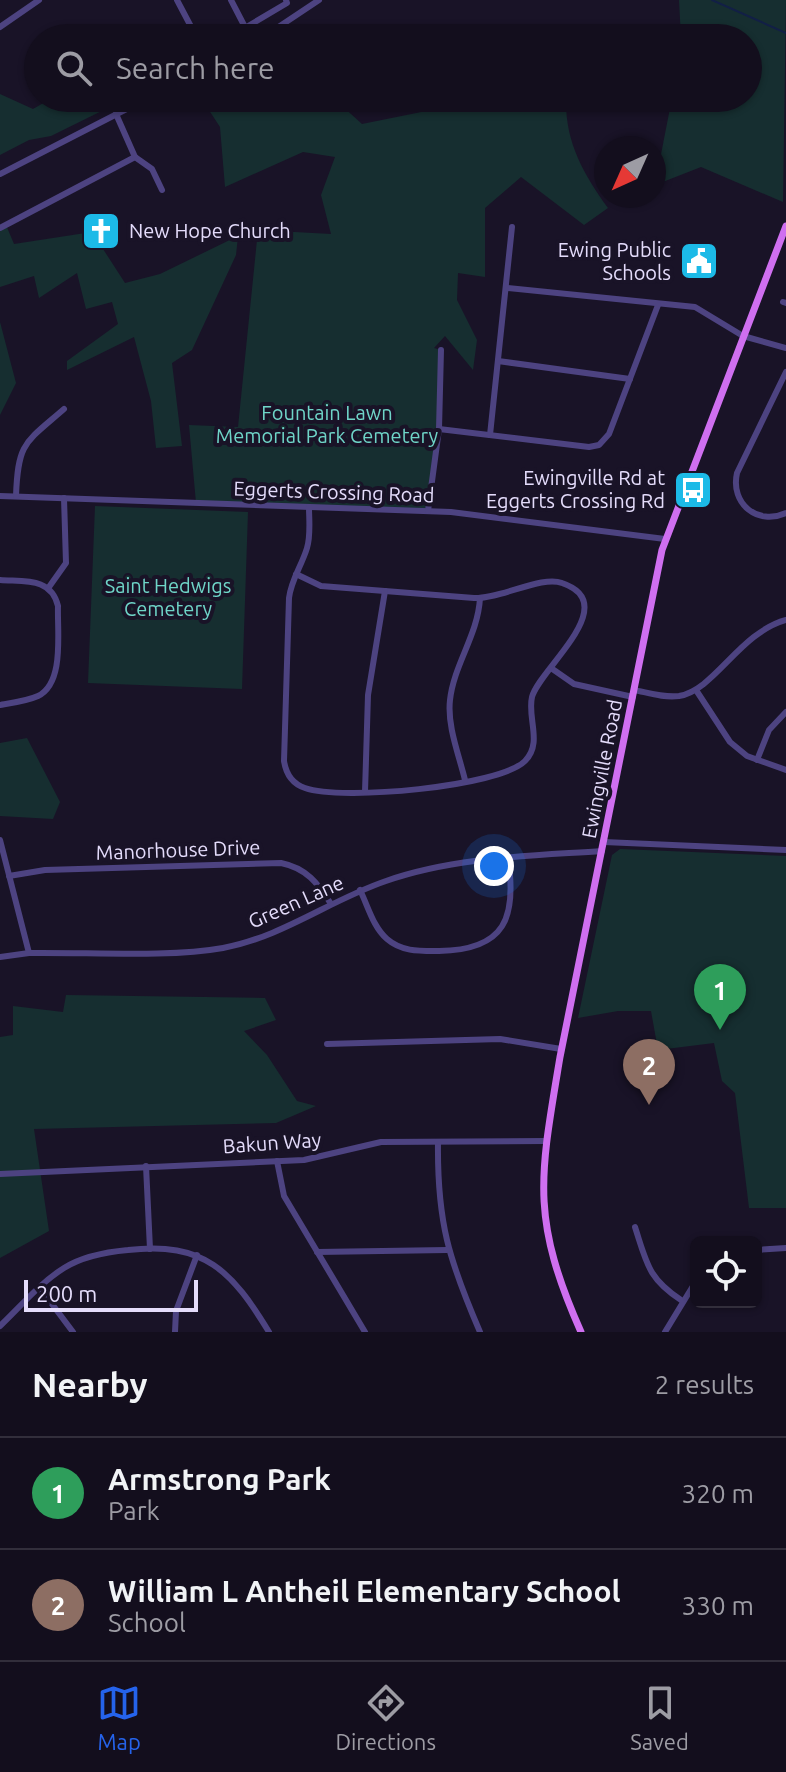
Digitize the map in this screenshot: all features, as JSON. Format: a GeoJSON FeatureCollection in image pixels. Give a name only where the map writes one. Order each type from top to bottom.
{"type":"FeatureCollection","features":[{"type":"Feature","properties":{"kind":"main road","name":"Ewingville Road"},"geometry":{"type":"LineString","coordinates":[[581,1332],[555,1270],[546,1234],[541,1180],[561,1049],[665,539],[786,226]]}},
{"type":"Feature","properties":{"kind":"street"},"geometry":{"type":"LineString","coordinates":[[0,27],[39,0]]}},
{"type":"Feature","properties":{"kind":"street"},"geometry":{"type":"LineString","coordinates":[[177,0],[190,24]]}},
{"type":"Feature","properties":{"kind":"street"},"geometry":{"type":"LineString","coordinates":[[231,0],[243,24]]}},
{"type":"Feature","properties":{"kind":"street"},"geometry":{"type":"LineString","coordinates":[[283,24],[319,0]]}},
{"type":"Feature","properties":{"kind":"street"},"geometry":{"type":"LineString","coordinates":[[253,24],[286,1]]}},
{"type":"Feature","properties":{"kind":"street"},"geometry":{"type":"LineString","coordinates":[[0,174],[120,112]]}},
{"type":"Feature","properties":{"kind":"street"},"geometry":{"type":"LineString","coordinates":[[116,114],[135,157],[152,169],[162,190]]}},
{"type":"Feature","properties":{"kind":"street"},"geometry":{"type":"LineString","coordinates":[[0,228],[135,157]]}},
{"type":"Feature","properties":{"kind":"street"},"geometry":{"type":"LineString","coordinates":[[490,435],[512,227]]}},
{"type":"Feature","properties":{"kind":"street"},"geometry":{"type":"LineString","coordinates":[[507,288],[695,307],[743,336],[786,348]]}},
{"type":"Feature","properties":{"kind":"street"},"geometry":{"type":"LineString","coordinates":[[439,429],[595,447],[607,437],[658,305]]}},
{"type":"Feature","properties":{"kind":"street"},"geometry":{"type":"LineString","coordinates":[[428,511],[439,429],[441,350]]}},
{"type":"Feature","properties":{"kind":"street"},"geometry":{"type":"LineString","coordinates":[[498,361],[630,379]]}},
{"type":"Feature","properties":{"kind":"street"},"geometry":{"type":"LineString","coordinates":[[786,372],[737,473],[736,487],[743,505],[753,514],[774,517],[786,513]]}},
{"type":"Feature","properties":{"kind":"street"},"geometry":{"type":"LineString","coordinates":[[16,496],[18,460],[24,445],[64,409]]}},
{"type":"Feature","properties":{"kind":"street","name":"Eggerts Crossing Road"},"geometry":{"type":"LineString","coordinates":[[0,496],[428,511],[665,539]]}},
{"type":"Feature","properties":{"kind":"street"},"geometry":{"type":"LineString","coordinates":[[49,587],[66,563],[64,498]]}},
{"type":"Feature","properties":{"kind":"street"},"geometry":{"type":"LineString","coordinates":[[296,574],[321,586],[480,598],[509,594],[543,581],[558,581],[575,592],[584,610],[579,630],[532,696],[534,742],[529,756],[513,768],[411,792],[311,790],[293,781],[284,761],[289,598],[296,574],[309,541],[309,507]]}},
{"type":"Feature","properties":{"kind":"street"},"geometry":{"type":"LineString","coordinates":[[0,580],[36,582],[49,587],[58,606],[53,680],[36,697],[0,705]]}},
{"type":"Feature","properties":{"kind":"street"},"geometry":{"type":"LineString","coordinates":[[365,792],[368,695],[385,591]]}},
{"type":"Feature","properties":{"kind":"street"},"geometry":{"type":"LineString","coordinates":[[465,780],[450,719],[450,697],[475,633],[480,598]]}},
{"type":"Feature","properties":{"kind":"street"},"geometry":{"type":"LineString","coordinates":[[551,668],[574,684],[676,696],[696,690],[751,635],[786,620]]}},
{"type":"Feature","properties":{"kind":"street"},"geometry":{"type":"LineString","coordinates":[[696,690],[722,734],[738,749],[757,760],[786,770]]}},
{"type":"Feature","properties":{"kind":"street"},"geometry":{"type":"LineString","coordinates":[[757,760],[769,730],[786,712]]}},
{"type":"Feature","properties":{"kind":"street"},"geometry":{"type":"LineString","coordinates":[[0,840],[29,953]]}},
{"type":"Feature","properties":{"kind":"street"},"geometry":{"type":"LineString","coordinates":[[604,842],[786,850]]}},
{"type":"Feature","properties":{"kind":"street","name":"Green Lane"},"geometry":{"type":"LineString","coordinates":[[0,957],[29,953],[188,952],[223,948],[272,933],[360,890],[429,869],[508,858],[602,851]]}},
{"type":"Feature","properties":{"kind":"street"},"geometry":{"type":"LineString","coordinates":[[360,890],[377,927],[394,944],[416,951],[472,949],[495,935],[510,912],[513,896],[508,858]]}},
{"type":"Feature","properties":{"kind":"street","name":"Manorhouse Drive"},"geometry":{"type":"LineString","coordinates":[[9,876],[45,870],[281,863],[297,867],[313,879],[331,904]]}},
{"type":"Feature","properties":{"kind":"street"},"geometry":{"type":"LineString","coordinates":[[327,1044],[500,1039],[561,1049]]}},
{"type":"Feature","properties":{"kind":"street","name":"Bakun Way"},"geometry":{"type":"LineString","coordinates":[[0,1174],[317,1159],[381,1142],[545,1141]]}},
{"type":"Feature","properties":{"kind":"street"},"geometry":{"type":"LineString","coordinates":[[438,1142],[437,1190],[447,1250],[480,1332]]}},
{"type":"Feature","properties":{"kind":"street"},"geometry":{"type":"LineString","coordinates":[[277,1161],[284,1196],[365,1332]]}},
{"type":"Feature","properties":{"kind":"street"},"geometry":{"type":"LineString","coordinates":[[146,1166],[150,1249]]}},
{"type":"Feature","properties":{"kind":"street"},"geometry":{"type":"LineString","coordinates":[[635,1227],[651,1275],[681,1300]]}},
{"type":"Feature","properties":{"kind":"street"},"geometry":{"type":"LineString","coordinates":[[762,1250],[786,1248]]}},
{"type":"Feature","properties":{"kind":"street"},"geometry":{"type":"LineString","coordinates":[[0,1326],[63,1268],[86,1258],[150,1249],[197,1255],[235,1280],[269,1332]]}},
{"type":"Feature","properties":{"kind":"street"},"geometry":{"type":"LineString","coordinates":[[317,1252],[447,1250]]}},
{"type":"Feature","properties":{"kind":"street"},"geometry":{"type":"LineString","coordinates":[[175,1332],[176,1311],[197,1255]]}},
{"type":"Feature","properties":{"kind":"street"},"geometry":{"type":"LineString","coordinates":[[40,1288],[73,1332]]}},
{"type":"Feature","properties":{"kind":"street"},"geometry":{"type":"LineString","coordinates":[[665,1332],[690,1289]]}},
{"type":"Feature","properties":{"kind":"green space"},"geometry":{"type":"Polygon","coordinates":[[[679,0],[786,0],[783,202],[701,167],[666,181],[665,136],[669,112],[762,112],[762,24],[680,24],[679,0]]]}},
{"type":"Feature","properties":{"kind":"green space"},"geometry":{"type":"Polygon","coordinates":[[[0,94],[24,105],[24,112],[100,112],[51,136],[29,140],[0,155],[0,94]]]}},
{"type":"Feature","properties":{"kind":"green space","name":"Fountain Lawn Memorial Park Cemetery"},"geometry":{"type":"Polygon","coordinates":[[[210,112],[349,112],[362,124],[421,112],[566,112],[572,143],[594,187],[594,208],[608,208],[584,225],[521,177],[485,208],[485,277],[458,273],[457,300],[477,340],[473,370],[445,336],[434,348],[441,350],[439,429],[428,511],[196,503],[189,425],[238,427],[258,230],[331,234],[321,195],[335,157],[303,152],[225,187],[220,127],[210,112]]]}},
{"type":"Feature","properties":{"kind":"green space"},"geometry":{"type":"Polygon","coordinates":[[[6,225],[14,244],[92,232],[125,283],[160,274],[238,236],[236,255],[192,350],[172,363],[182,446],[156,448],[151,401],[134,337],[67,370],[67,361],[118,324],[112,302],[86,309],[77,273],[39,298],[34,276],[0,287],[0,228],[6,225]]]}},
{"type":"Feature","properties":{"kind":"green space"},"geometry":{"type":"Polygon","coordinates":[[[0,322],[16,383],[0,415],[0,322]]]}},
{"type":"Feature","properties":{"kind":"green space","name":"Saint Hedwigs Cemetery"},"geometry":{"type":"Polygon","coordinates":[[[95,506],[248,512],[242,689],[88,683],[95,506]]]}},
{"type":"Feature","properties":{"kind":"green space"},"geometry":{"type":"Polygon","coordinates":[[[27,738],[60,802],[53,819],[0,816],[0,743],[27,738]]]}},
{"type":"Feature","properties":{"kind":"green space"},"geometry":{"type":"Polygon","coordinates":[[[620,849],[786,856],[786,1208],[749,1208],[735,1093],[722,1081],[714,1043],[658,1050],[651,1011],[618,1011],[578,1018],[612,855],[620,849]]]}},
{"type":"Feature","properties":{"kind":"green space"},"geometry":{"type":"Polygon","coordinates":[[[66,995],[265,998],[276,1020],[244,1031],[267,1055],[297,1101],[316,1106],[276,1123],[34,1129],[49,1231],[0,1258],[0,1037],[13,1035],[13,1006],[63,1012],[66,995]]]}},
{"type":"Feature","properties":{"kind":"waterway"},"geometry":{"type":"LineString","coordinates":[[712,0],[786,33]]}},
{"type":"Feature","properties":{"kind":"place","name":"New Hope Church"},"geometry":{"type":"Point","coordinates":[101,231]}},
{"type":"Feature","properties":{"kind":"place","name":"Ewing Public Schools"},"geometry":{"type":"Point","coordinates":[699,261]}},
{"type":"Feature","properties":{"kind":"place","name":"Ewingville Rd at Eggerts Crossing Rd"},"geometry":{"type":"Point","coordinates":[693,490]}},
{"type":"Feature","properties":{"kind":"place","name":"Armstrong Park"},"geometry":{"type":"Point","coordinates":[720,1030]}},
{"type":"Feature","properties":{"kind":"place","name":"William L Antheil Elementary School"},"geometry":{"type":"Point","coordinates":[649,1105]}}]}
